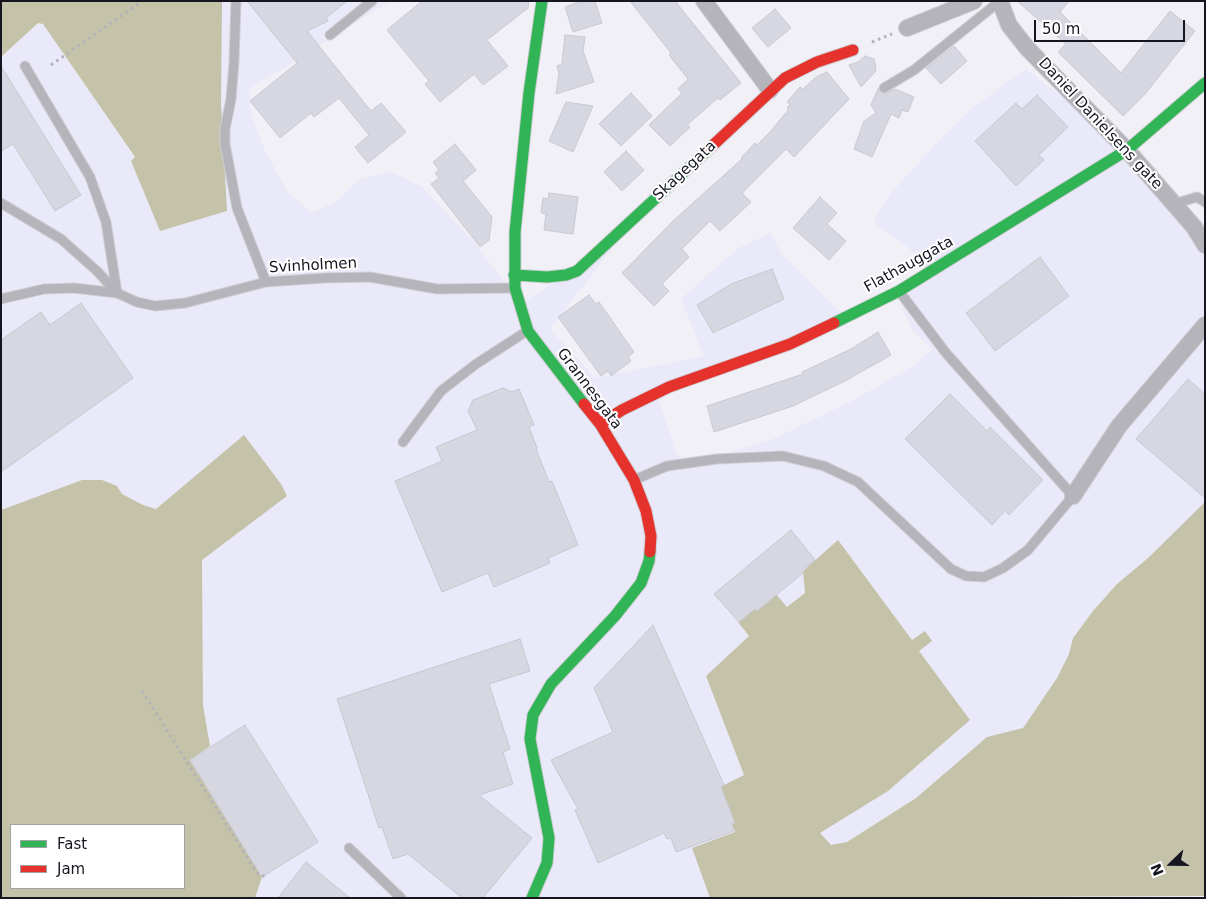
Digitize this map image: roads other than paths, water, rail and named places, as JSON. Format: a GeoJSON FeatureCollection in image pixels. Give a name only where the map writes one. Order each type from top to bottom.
{"type":"FeatureCollection","features":[{"type":"Feature","properties":{"kind":"street","name":"Grannesgata"},"geometry":{"type":"LineString","coordinates":[[532,898],[547,863],[549,838],[533,762],[530,739],[533,716],[551,684],[615,616],[641,583],[649,561],[651,536],[646,511],[634,480],[600,424],[561,377],[528,331],[521,315],[515,288],[515,232],[529,93],[542,1]]}},
{"type":"Feature","properties":{"kind":"street"},"geometry":{"type":"LineString","coordinates":[[704,1],[770,90]]}},
{"type":"Feature","properties":{"kind":"street"},"geometry":{"type":"LineString","coordinates":[[907,28],[974,1]]}},
{"type":"Feature","properties":{"kind":"street","name":"Daniel Danielsens gate"},"geometry":{"type":"LineString","coordinates":[[1000,1],[1009,25],[1027,48],[1127,150],[1194,227],[1205,245]]}},
{"type":"Feature","properties":{"kind":"street","name":"Skagegata"},"geometry":{"type":"LineString","coordinates":[[514,275],[557,276],[577,271],[770,90],[785,78],[817,62],[853,50]]}},
{"type":"Feature","properties":{"kind":"street","name":"Flathauggata"},"geometry":{"type":"LineString","coordinates":[[600,424],[622,410],[669,387],[790,344],[899,291],[1127,150],[1205,83]]}},
{"type":"Feature","properties":{"kind":"street"},"geometry":{"type":"LineString","coordinates":[[1073,496],[1118,426],[1205,325]]}},
{"type":"Feature","properties":{"kind":"lane"},"geometry":{"type":"LineString","coordinates":[[236,1],[234,62],[231,99],[225,129],[225,144],[237,208],[266,282]]}},
{"type":"Feature","properties":{"kind":"lane"},"geometry":{"type":"LineString","coordinates":[[330,35],[372,1]]}},
{"type":"Feature","properties":{"kind":"lane"},"geometry":{"type":"LineString","coordinates":[[884,88],[914,70],[1000,1]]}},
{"type":"Feature","properties":{"kind":"lane"},"geometry":{"type":"LineString","coordinates":[[25,66],[90,177],[106,222],[117,293]]}},
{"type":"Feature","properties":{"kind":"lane"},"geometry":{"type":"LineString","coordinates":[[1174,204],[1197,197],[1205,202]]}},
{"type":"Feature","properties":{"kind":"lane"},"geometry":{"type":"LineString","coordinates":[[1,203],[61,239],[97,271],[117,293]]}},
{"type":"Feature","properties":{"kind":"lane","name":"Svinholmen"},"geometry":{"type":"LineString","coordinates":[[117,293],[137,302],[155,306],[185,303],[266,282],[370,277],[437,289],[515,288]]}},
{"type":"Feature","properties":{"kind":"lane"},"geometry":{"type":"LineString","coordinates":[[1,300],[44,289],[74,288],[117,293]]}},
{"type":"Feature","properties":{"kind":"lane"},"geometry":{"type":"LineString","coordinates":[[634,480],[667,466],[717,459],[783,456],[824,466],[858,482],[950,570],[966,576],[984,577],[1004,568],[1028,550],[1073,496],[946,353],[899,291]]}},
{"type":"Feature","properties":{"kind":"lane"},"geometry":{"type":"LineString","coordinates":[[402,442],[441,391],[476,364],[528,331]]}},
{"type":"Feature","properties":{"kind":"lane"},"geometry":{"type":"LineString","coordinates":[[349,848],[401,898]]}}]}
